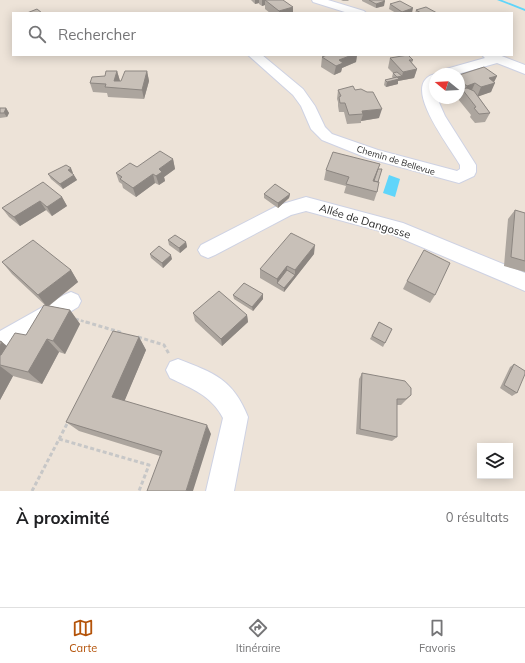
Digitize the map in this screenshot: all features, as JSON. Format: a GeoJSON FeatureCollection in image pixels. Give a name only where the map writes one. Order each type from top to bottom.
{"type":"FeatureCollection","features":[{"type":"Feature","properties":{"kind":"street"},"geometry":{"type":"LineString","coordinates":[[317,0],[357,12]]}},
{"type":"Feature","properties":{"kind":"street","name":"Chemin de Bellevue"},"geometry":{"type":"LineString","coordinates":[[255,56],[298,92],[308,106],[319,129],[327,137],[360,149],[459,177],[468,172],[468,165],[431,104]]}},
{"type":"Feature","properties":{"kind":"street"},"geometry":{"type":"LineString","coordinates":[[461,68],[493,57],[525,70]]}},
{"type":"Feature","properties":{"kind":"street","name":"Allée de Dangosse"},"geometry":{"type":"LineString","coordinates":[[208,250],[285,210],[306,204],[396,228],[525,282]]}},
{"type":"Feature","properties":{"kind":"street"},"geometry":{"type":"LineString","coordinates":[[0,343],[65,304]]}},
{"type":"Feature","properties":{"kind":"street"},"geometry":{"type":"LineString","coordinates":[[178,370],[213,385],[224,396],[236,417],[220,491]]}},
{"type":"Feature","properties":{"kind":"path"},"geometry":{"type":"LineString","coordinates":[[65,304],[63,315],[129,335]]}},
{"type":"Feature","properties":{"kind":"path"},"geometry":{"type":"LineString","coordinates":[[112,338],[115,331]]}},
{"type":"Feature","properties":{"kind":"path"},"geometry":{"type":"LineString","coordinates":[[136,337],[164,345],[178,370]]}},
{"type":"Feature","properties":{"kind":"path"},"geometry":{"type":"LineString","coordinates":[[32,491],[70,418]]}},
{"type":"Feature","properties":{"kind":"path"},"geometry":{"type":"LineString","coordinates":[[59,439],[150,465],[139,491]]}},
{"type":"Feature","properties":{"kind":"water"},"geometry":{"type":"Polygon","coordinates":[[[389,175],[400,179],[395,197],[383,193],[389,175]]]}},
{"type":"Feature","properties":{"kind":"building"},"geometry":{"type":"Polygon","coordinates":[[[265,0],[283,0],[293,7],[279,11],[265,0]]]}},
{"type":"Feature","properties":{"kind":"building"},"geometry":{"type":"Polygon","coordinates":[[[369,0],[383,0],[385,1],[376,4],[369,0]]]}},
{"type":"Feature","properties":{"kind":"building"},"geometry":{"type":"Polygon","coordinates":[[[400,1],[413,8],[402,12],[390,4],[400,1]]]}},
{"type":"Feature","properties":{"kind":"building"},"geometry":{"type":"Polygon","coordinates":[[[426,7],[435,12],[419,12],[416,10],[426,7]]]}},
{"type":"Feature","properties":{"kind":"building"},"geometry":{"type":"Polygon","coordinates":[[[37,9],[41,12],[30,12],[37,9]]]}},
{"type":"Feature","properties":{"kind":"building"},"geometry":{"type":"Polygon","coordinates":[[[349,56],[339,60],[343,63],[336,66],[322,57],[349,56]]]}},
{"type":"Feature","properties":{"kind":"building"},"geometry":{"type":"Polygon","coordinates":[[[409,56],[413,60],[409,60],[417,69],[403,72],[390,58],[409,56]]]}},
{"type":"Feature","properties":{"kind":"building"},"geometry":{"type":"Polygon","coordinates":[[[484,67],[497,76],[489,78],[495,83],[481,87],[475,83],[467,86],[465,84],[465,73],[484,67]]]}},
{"type":"Feature","properties":{"kind":"building"},"geometry":{"type":"Polygon","coordinates":[[[106,71],[117,71],[114,81],[121,81],[125,71],[147,71],[142,90],[105,87],[106,84],[90,83],[92,77],[105,76],[106,71]]]}},
{"type":"Feature","properties":{"kind":"building"},"geometry":{"type":"Polygon","coordinates":[[[397,72],[402,76],[397,77],[393,73],[397,72]]]}},
{"type":"Feature","properties":{"kind":"building"},"geometry":{"type":"Polygon","coordinates":[[[397,77],[399,79],[387,82],[385,80],[397,77]]]}},
{"type":"Feature","properties":{"kind":"building"},"geometry":{"type":"Polygon","coordinates":[[[353,86],[355,90],[361,89],[367,92],[373,92],[382,109],[362,111],[363,114],[349,115],[345,103],[340,103],[339,97],[341,96],[338,90],[353,86]]]}},
{"type":"Feature","properties":{"kind":"building"},"geometry":{"type":"Polygon","coordinates":[[[465,88],[474,91],[490,113],[479,114],[474,108],[476,107],[465,93],[465,88]]]}},
{"type":"Feature","properties":{"kind":"building"},"geometry":{"type":"Polygon","coordinates":[[[0,108],[6,108],[4,113],[0,113],[0,108]]]}},
{"type":"Feature","properties":{"kind":"building"},"geometry":{"type":"Polygon","coordinates":[[[160,151],[173,159],[159,169],[162,172],[156,176],[153,174],[133,188],[120,179],[122,177],[116,173],[130,163],[137,167],[160,151]]]}},
{"type":"Feature","properties":{"kind":"building"},"geometry":{"type":"Polygon","coordinates":[[[333,152],[380,164],[373,181],[379,182],[377,192],[346,184],[349,177],[326,170],[333,152]]]}},
{"type":"Feature","properties":{"kind":"building"},"geometry":{"type":"Polygon","coordinates":[[[66,165],[71,168],[68,170],[74,175],[60,184],[48,174],[66,165]]]}},
{"type":"Feature","properties":{"kind":"building"},"geometry":{"type":"Polygon","coordinates":[[[378,169],[382,169],[378,182],[374,181],[378,169]]]}},
{"type":"Feature","properties":{"kind":"building"},"geometry":{"type":"Polygon","coordinates":[[[43,182],[62,197],[47,207],[40,201],[14,217],[2,208],[43,182]]]}},
{"type":"Feature","properties":{"kind":"building"},"geometry":{"type":"Polygon","coordinates":[[[275,184],[290,194],[278,203],[264,194],[275,184]]]}},
{"type":"Feature","properties":{"kind":"building"},"geometry":{"type":"Polygon","coordinates":[[[515,210],[525,213],[525,261],[511,257],[515,210]]]}},
{"type":"Feature","properties":{"kind":"building"},"geometry":{"type":"Polygon","coordinates":[[[291,233],[315,245],[295,270],[287,266],[277,279],[260,269],[291,233]]]}},
{"type":"Feature","properties":{"kind":"building"},"geometry":{"type":"Polygon","coordinates":[[[175,235],[186,242],[179,248],[168,240],[175,235]]]}},
{"type":"Feature","properties":{"kind":"building"},"geometry":{"type":"Polygon","coordinates":[[[33,240],[71,270],[38,295],[2,262],[33,240]]]}},
{"type":"Feature","properties":{"kind":"building"},"geometry":{"type":"Polygon","coordinates":[[[159,246],[171,255],[162,263],[150,254],[159,246]]]}},
{"type":"Feature","properties":{"kind":"building"},"geometry":{"type":"Polygon","coordinates":[[[424,250],[450,263],[435,295],[407,281],[424,250]]]}},
{"type":"Feature","properties":{"kind":"building"},"geometry":{"type":"Polygon","coordinates":[[[287,270],[295,275],[284,288],[277,283],[287,270]]]}},
{"type":"Feature","properties":{"kind":"building"},"geometry":{"type":"Polygon","coordinates":[[[244,283],[263,294],[252,307],[233,295],[244,283]]]}},
{"type":"Feature","properties":{"kind":"building"},"geometry":{"type":"Polygon","coordinates":[[[219,291],[247,315],[221,339],[193,313],[219,291]]]}},
{"type":"Feature","properties":{"kind":"building"},"geometry":{"type":"Polygon","coordinates":[[[44,305],[70,310],[53,341],[47,339],[28,372],[0,365],[0,355],[15,333],[26,335],[44,305]]]}},
{"type":"Feature","properties":{"kind":"building"},"geometry":{"type":"Polygon","coordinates":[[[379,322],[392,329],[385,343],[372,336],[379,322]]]}},
{"type":"Feature","properties":{"kind":"building"},"geometry":{"type":"Polygon","coordinates":[[[113,331],[139,337],[112,397],[207,425],[186,491],[147,491],[162,451],[66,422],[113,331]]]}},
{"type":"Feature","properties":{"kind":"building"},"geometry":{"type":"Polygon","coordinates":[[[514,364],[525,371],[517,393],[504,385],[514,364]]]}},
{"type":"Feature","properties":{"kind":"building"},"geometry":{"type":"Polygon","coordinates":[[[362,373],[405,381],[411,388],[411,395],[406,399],[397,399],[397,437],[360,429],[362,373]]]}},
{"type":"Feature","properties":{"kind":"waterway"},"geometry":{"type":"LineString","coordinates":[[499,0],[525,10]]}}]}
